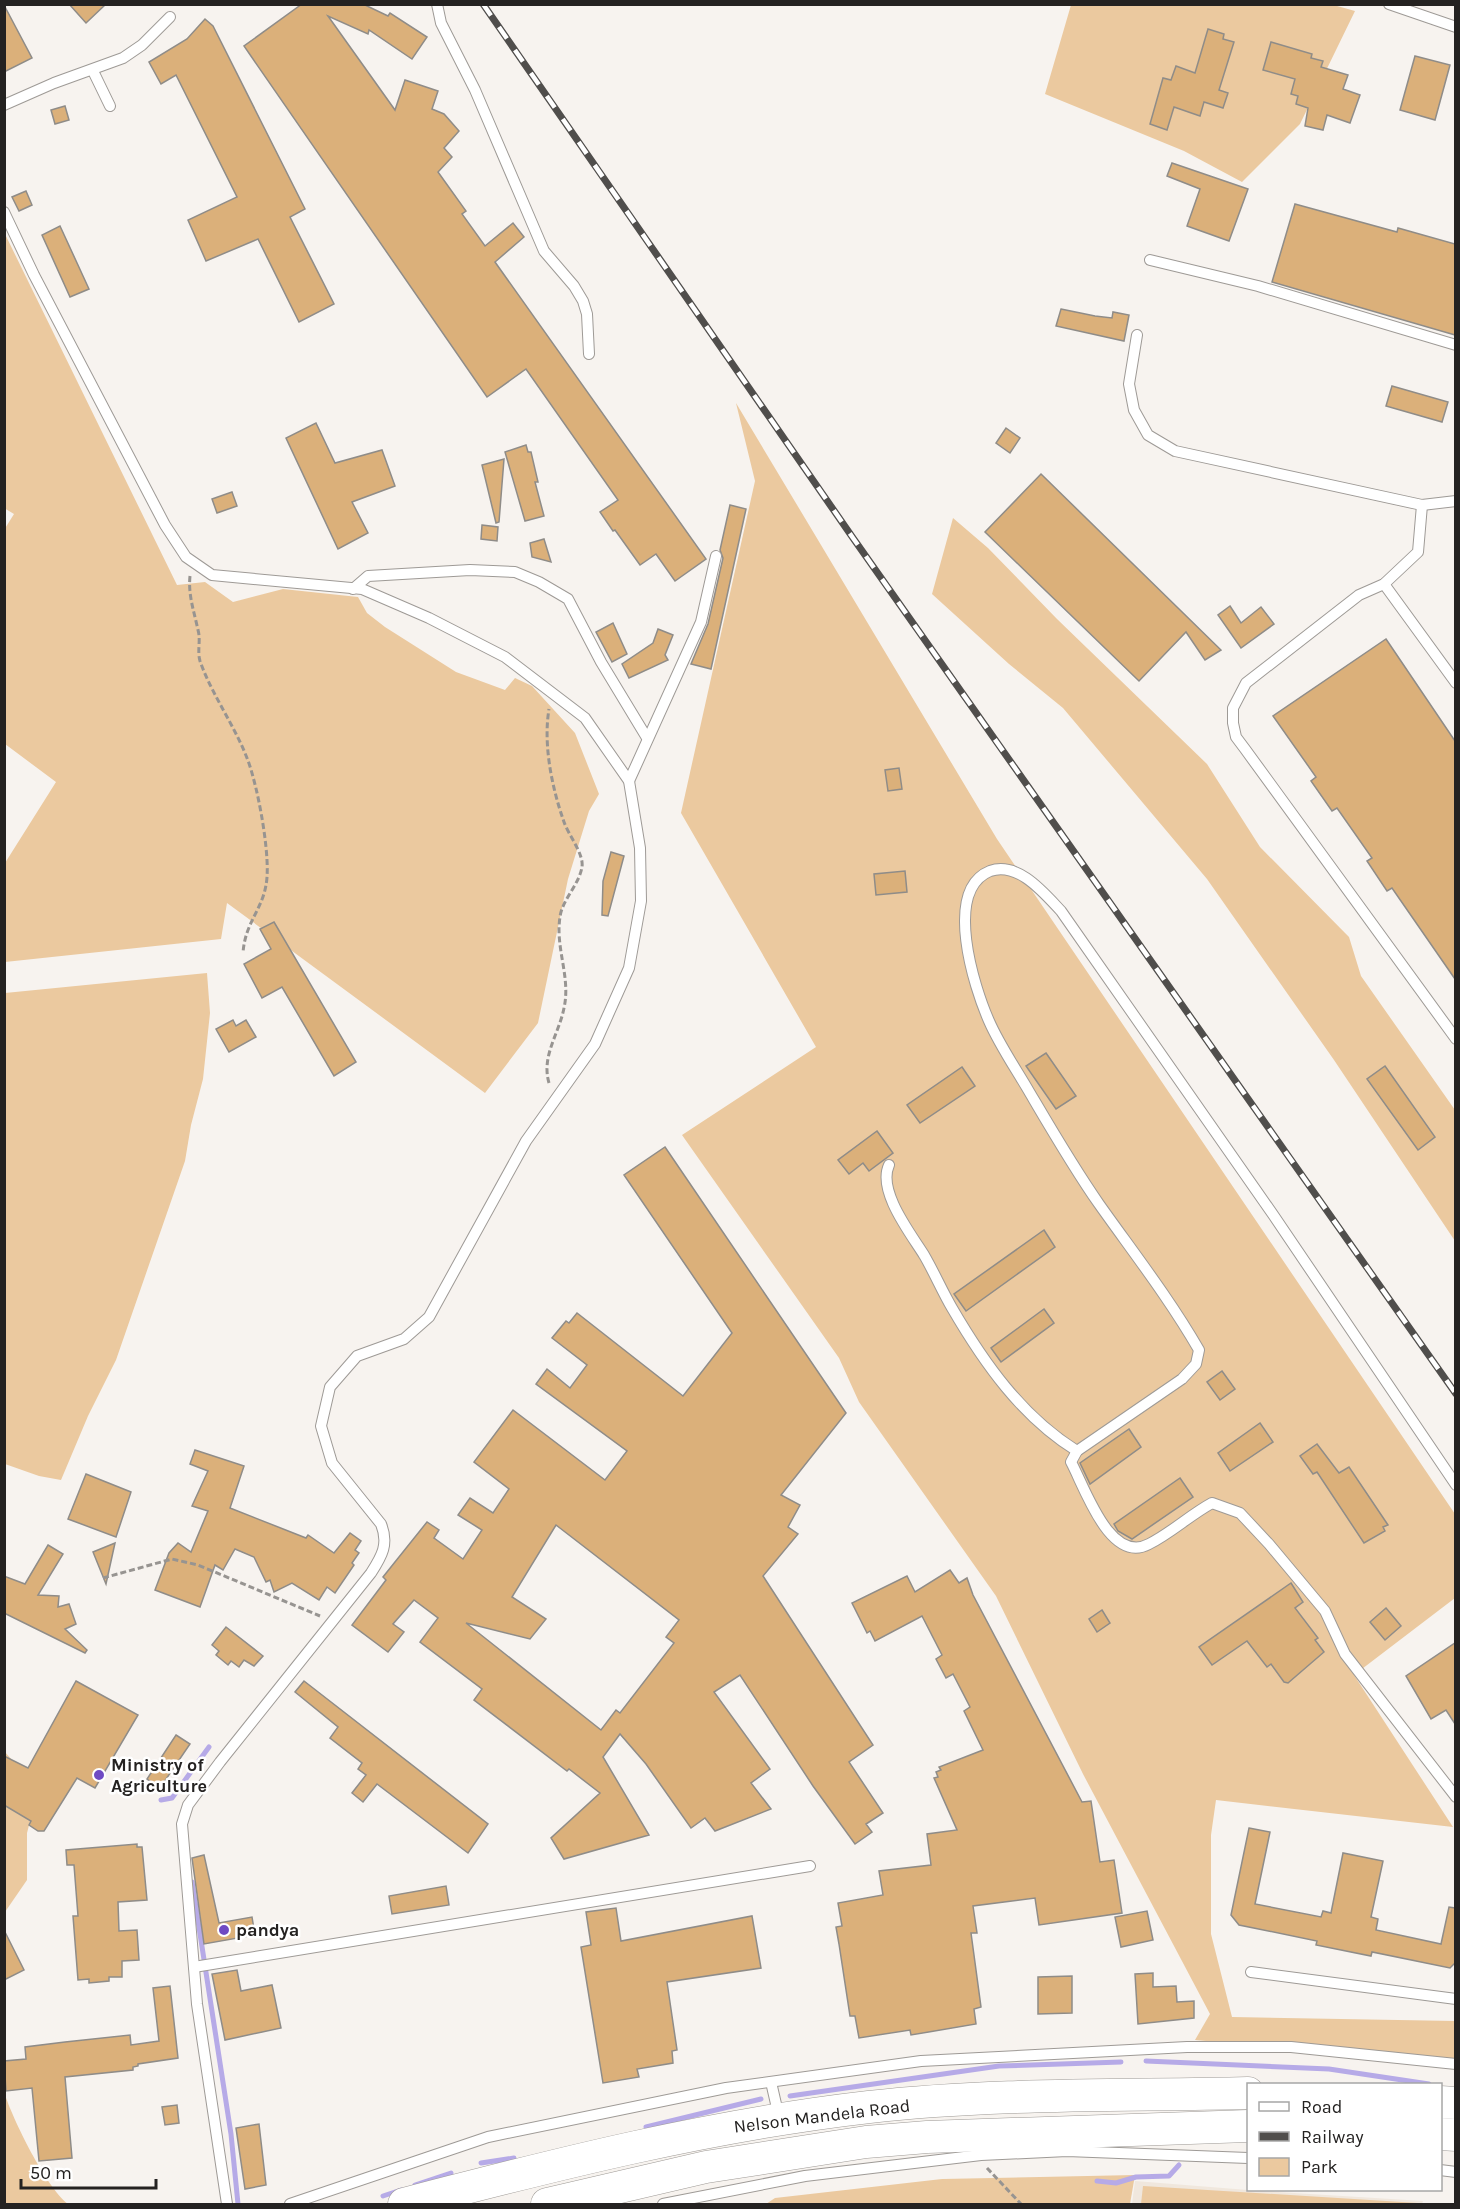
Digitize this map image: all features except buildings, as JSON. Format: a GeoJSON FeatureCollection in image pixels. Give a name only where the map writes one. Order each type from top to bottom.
{"type":"FeatureCollection","features":[{"type":"Feature","properties":{"kind":"main road","name":"Nelson Mandela Road"},"geometry":{"type":"LineString","coordinates":[[404,2205],[576,2160],[780,2119],[946,2101],[1247,2093]]}},
{"type":"Feature","properties":{"kind":"main road","name":"Nelson Mandela Road"},"geometry":{"type":"LineString","coordinates":[[547,2205],[706,2168],[866,2142],[927,2137],[1247,2126]]}},
{"type":"Feature","properties":{"kind":"lane"},"geometry":{"type":"LineString","coordinates":[[437,4],[441,23],[476,90],[544,251],[574,286],[583,301],[587,314],[589,354]]}},
{"type":"Feature","properties":{"kind":"lane"},"geometry":{"type":"LineString","coordinates":[[1389,4],[1455,27]]}},
{"type":"Feature","properties":{"kind":"lane"},"geometry":{"type":"LineString","coordinates":[[4,105],[54,83],[93,71],[132,51],[170,17]]}},
{"type":"Feature","properties":{"kind":"lane"},"geometry":{"type":"LineString","coordinates":[[93,71],[110,106]]}},
{"type":"Feature","properties":{"kind":"lane"},"geometry":{"type":"LineString","coordinates":[[4,212],[34,275],[174,542],[192,562],[212,575],[362,589],[429,618],[505,657],[553,691],[585,718],[628,781],[640,848],[641,901],[629,968],[595,1044],[526,1141],[429,1317],[405,1339],[357,1356],[330,1388],[321,1426],[332,1463],[381,1524],[386,1536],[384,1552],[371,1573],[188,1805],[182,1824],[197,2004],[226,2205]]}},
{"type":"Feature","properties":{"kind":"lane"},"geometry":{"type":"LineString","coordinates":[[1150,260],[1258,286],[1455,345]]}},
{"type":"Feature","properties":{"kind":"lane"},"geometry":{"type":"LineString","coordinates":[[1137,335],[1129,384],[1134,410],[1148,435],[1175,451],[1422,505],[1455,501]]}},
{"type":"Feature","properties":{"kind":"lane"},"geometry":{"type":"LineString","coordinates":[[1422,505],[1418,552],[1384,584],[1359,595],[1246,683],[1233,708],[1233,723],[1236,737],[1455,1039]]}},
{"type":"Feature","properties":{"kind":"lane"},"geometry":{"type":"LineString","coordinates":[[628,781],[701,622],[716,556]]}},
{"type":"Feature","properties":{"kind":"lane"},"geometry":{"type":"LineString","coordinates":[[353,589],[368,576],[470,570],[515,572],[539,582],[568,599],[601,662],[647,738]]}},
{"type":"Feature","properties":{"kind":"lane"},"geometry":{"type":"LineString","coordinates":[[1384,584],[1455,683]]}},
{"type":"Feature","properties":{"kind":"lane"},"geometry":{"type":"LineString","coordinates":[[1455,1485],[1281,1225],[1061,911],[1035,884],[1011,871],[997,869],[980,875],[969,891],[965,915],[967,949],[975,987],[989,1023],[1072,1164],[1175,1309],[1199,1350],[1196,1364],[1182,1379],[1077,1451],[1071,1462],[1104,1529],[1117,1542],[1134,1548],[1147,1546],[1212,1503],[1240,1513],[1325,1611],[1345,1654],[1455,1797]]}},
{"type":"Feature","properties":{"kind":"lane"},"geometry":{"type":"LineString","coordinates":[[889,1165],[886,1171],[889,1190],[902,1221],[925,1256],[973,1342],[998,1377],[1035,1420],[1077,1451]]}},
{"type":"Feature","properties":{"kind":"lane"},"geometry":{"type":"LineString","coordinates":[[194,1967],[810,1866]]}},
{"type":"Feature","properties":{"kind":"lane"},"geometry":{"type":"LineString","coordinates":[[1251,1972],[1455,1999]]}},
{"type":"Feature","properties":{"kind":"lane"},"geometry":{"type":"LineString","coordinates":[[290,2205],[488,2137],[726,2088],[921,2061],[1187,2047],[1291,2047],[1455,2064]]}},
{"type":"Feature","properties":{"kind":"lane"},"geometry":{"type":"LineString","coordinates":[[771,2082],[780,2119]]}},
{"type":"Feature","properties":{"kind":"lane"},"geometry":{"type":"LineString","coordinates":[[663,2205],[805,2176],[975,2155],[1067,2151],[1247,2158]]}},
{"type":"Feature","properties":{"kind":"path"},"geometry":{"type":"LineString","coordinates":[[192,562],[188,590],[199,633],[200,660],[223,712],[246,754],[254,778],[268,868],[266,886],[248,926],[243,953]]}},
{"type":"Feature","properties":{"kind":"path"},"geometry":{"type":"LineString","coordinates":[[553,691],[547,723],[552,773],[571,842],[582,855],[582,869],[560,916],[566,977],[564,1008],[545,1069],[555,1102]]}},
{"type":"Feature","properties":{"kind":"path"},"geometry":{"type":"LineString","coordinates":[[103,1578],[172,1559],[198,1566],[333,1621]]}},
{"type":"Feature","properties":{"kind":"path"},"geometry":{"type":"LineString","coordinates":[[975,2155],[1021,2205]]}},
{"type":"Feature","properties":{"kind":"shaded area"},"geometry":{"type":"Polygon","coordinates":[[[1135,2181],[1247,2191],[1423,2201],[1422,2204],[1132,2204],[1135,2181]]]}},
{"type":"Feature","properties":{"kind":"green space"},"geometry":{"type":"Polygon","coordinates":[[[1330,4],[1355,11],[1300,124],[1242,182],[1184,151],[1045,94],[1071,5],[1330,4]]]}},
{"type":"Feature","properties":{"kind":"green space"},"geometry":{"type":"Polygon","coordinates":[[[4,232],[177,585],[205,582],[233,602],[283,589],[358,597],[367,613],[385,627],[456,672],[505,690],[515,678],[532,686],[575,733],[599,794],[589,811],[568,879],[538,1023],[485,1093],[227,903],[221,939],[5,962],[5,863],[56,782],[5,744],[4,530],[14,514],[4,508],[4,232]]]}},
{"type":"Feature","properties":{"kind":"green space"},"geometry":{"type":"Polygon","coordinates":[[[736,403],[997,839],[1455,1514],[1455,1598],[1354,1675],[1453,1827],[1216,1800],[1211,1835],[1211,1934],[1232,2017],[1455,2021],[1455,2064],[1195,2040],[1210,2014],[1083,1774],[996,1596],[859,1402],[839,1358],[682,1135],[816,1047],[681,813],[755,481],[736,403]]]}},
{"type":"Feature","properties":{"kind":"green space"},"geometry":{"type":"Polygon","coordinates":[[[953,518],[988,548],[1057,619],[1207,764],[1260,847],[1349,937],[1361,976],[1455,1110],[1455,1241],[1334,1060],[1207,879],[1063,708],[1009,664],[932,594],[953,518]]]}},
{"type":"Feature","properties":{"kind":"green space"},"geometry":{"type":"Polygon","coordinates":[[[207,973],[210,1013],[203,1079],[191,1125],[185,1161],[116,1360],[88,1416],[61,1480],[39,1476],[5,1464],[5,993],[207,973]]]}},
{"type":"Feature","properties":{"kind":"green space"},"geometry":{"type":"Polygon","coordinates":[[[5,1752],[38,1790],[27,1833],[27,1880],[5,1912],[5,1752]]]}},
{"type":"Feature","properties":{"kind":"green space"},"geometry":{"type":"Polygon","coordinates":[[[4,2092],[22,2135],[40,2168],[68,2204],[5,2204],[4,2092]]]}},
{"type":"Feature","properties":{"kind":"green space"},"geometry":{"type":"Polygon","coordinates":[[[1135,2175],[1130,2204],[766,2204],[775,2198],[942,2179],[1135,2175]]]}},
{"type":"Feature","properties":{"kind":"green space"},"geometry":{"type":"Polygon","coordinates":[[[1143,2186],[1418,2203],[1141,2204],[1143,2186]]]}},
{"type":"Feature","properties":{"kind":"waterway"},"geometry":{"type":"LineString","coordinates":[[161,1800],[172,1798],[209,1747]]}},
{"type":"Feature","properties":{"kind":"waterway"},"geometry":{"type":"LineString","coordinates":[[192,1882],[231,2134],[238,2204]]}},
{"type":"Feature","properties":{"kind":"waterway"},"geometry":{"type":"LineString","coordinates":[[1146,2061],[1329,2069],[1422,2083]]}},
{"type":"Feature","properties":{"kind":"waterway"},"geometry":{"type":"LineString","coordinates":[[790,2096],[999,2066],[1121,2062]]}},
{"type":"Feature","properties":{"kind":"waterway"},"geometry":{"type":"LineString","coordinates":[[646,2127],[761,2099]]}},
{"type":"Feature","properties":{"kind":"waterway"},"geometry":{"type":"LineString","coordinates":[[481,2163],[514,2158]]}},
{"type":"Feature","properties":{"kind":"waterway"},"geometry":{"type":"LineString","coordinates":[[1097,2181],[1116,2183],[1136,2177],[1169,2176],[1179,2165]]}},
{"type":"Feature","properties":{"kind":"waterway"},"geometry":{"type":"LineString","coordinates":[[415,2185],[451,2173]]}},
{"type":"Feature","properties":{"kind":"waterway"},"geometry":{"type":"LineString","coordinates":[[383,2196],[401,2190]]}},
{"type":"Feature","properties":{"kind":"railway"},"geometry":{"type":"LineString","coordinates":[[483,4],[853,538],[1456,1394]]}},
{"type":"Feature","properties":{"kind":"place","name":"Ministry of Agriculture"},"geometry":{"type":"Point","coordinates":[99,1775]}},
{"type":"Feature","properties":{"kind":"place","name":"pandya"},"geometry":{"type":"Point","coordinates":[224,1930]}}]}
